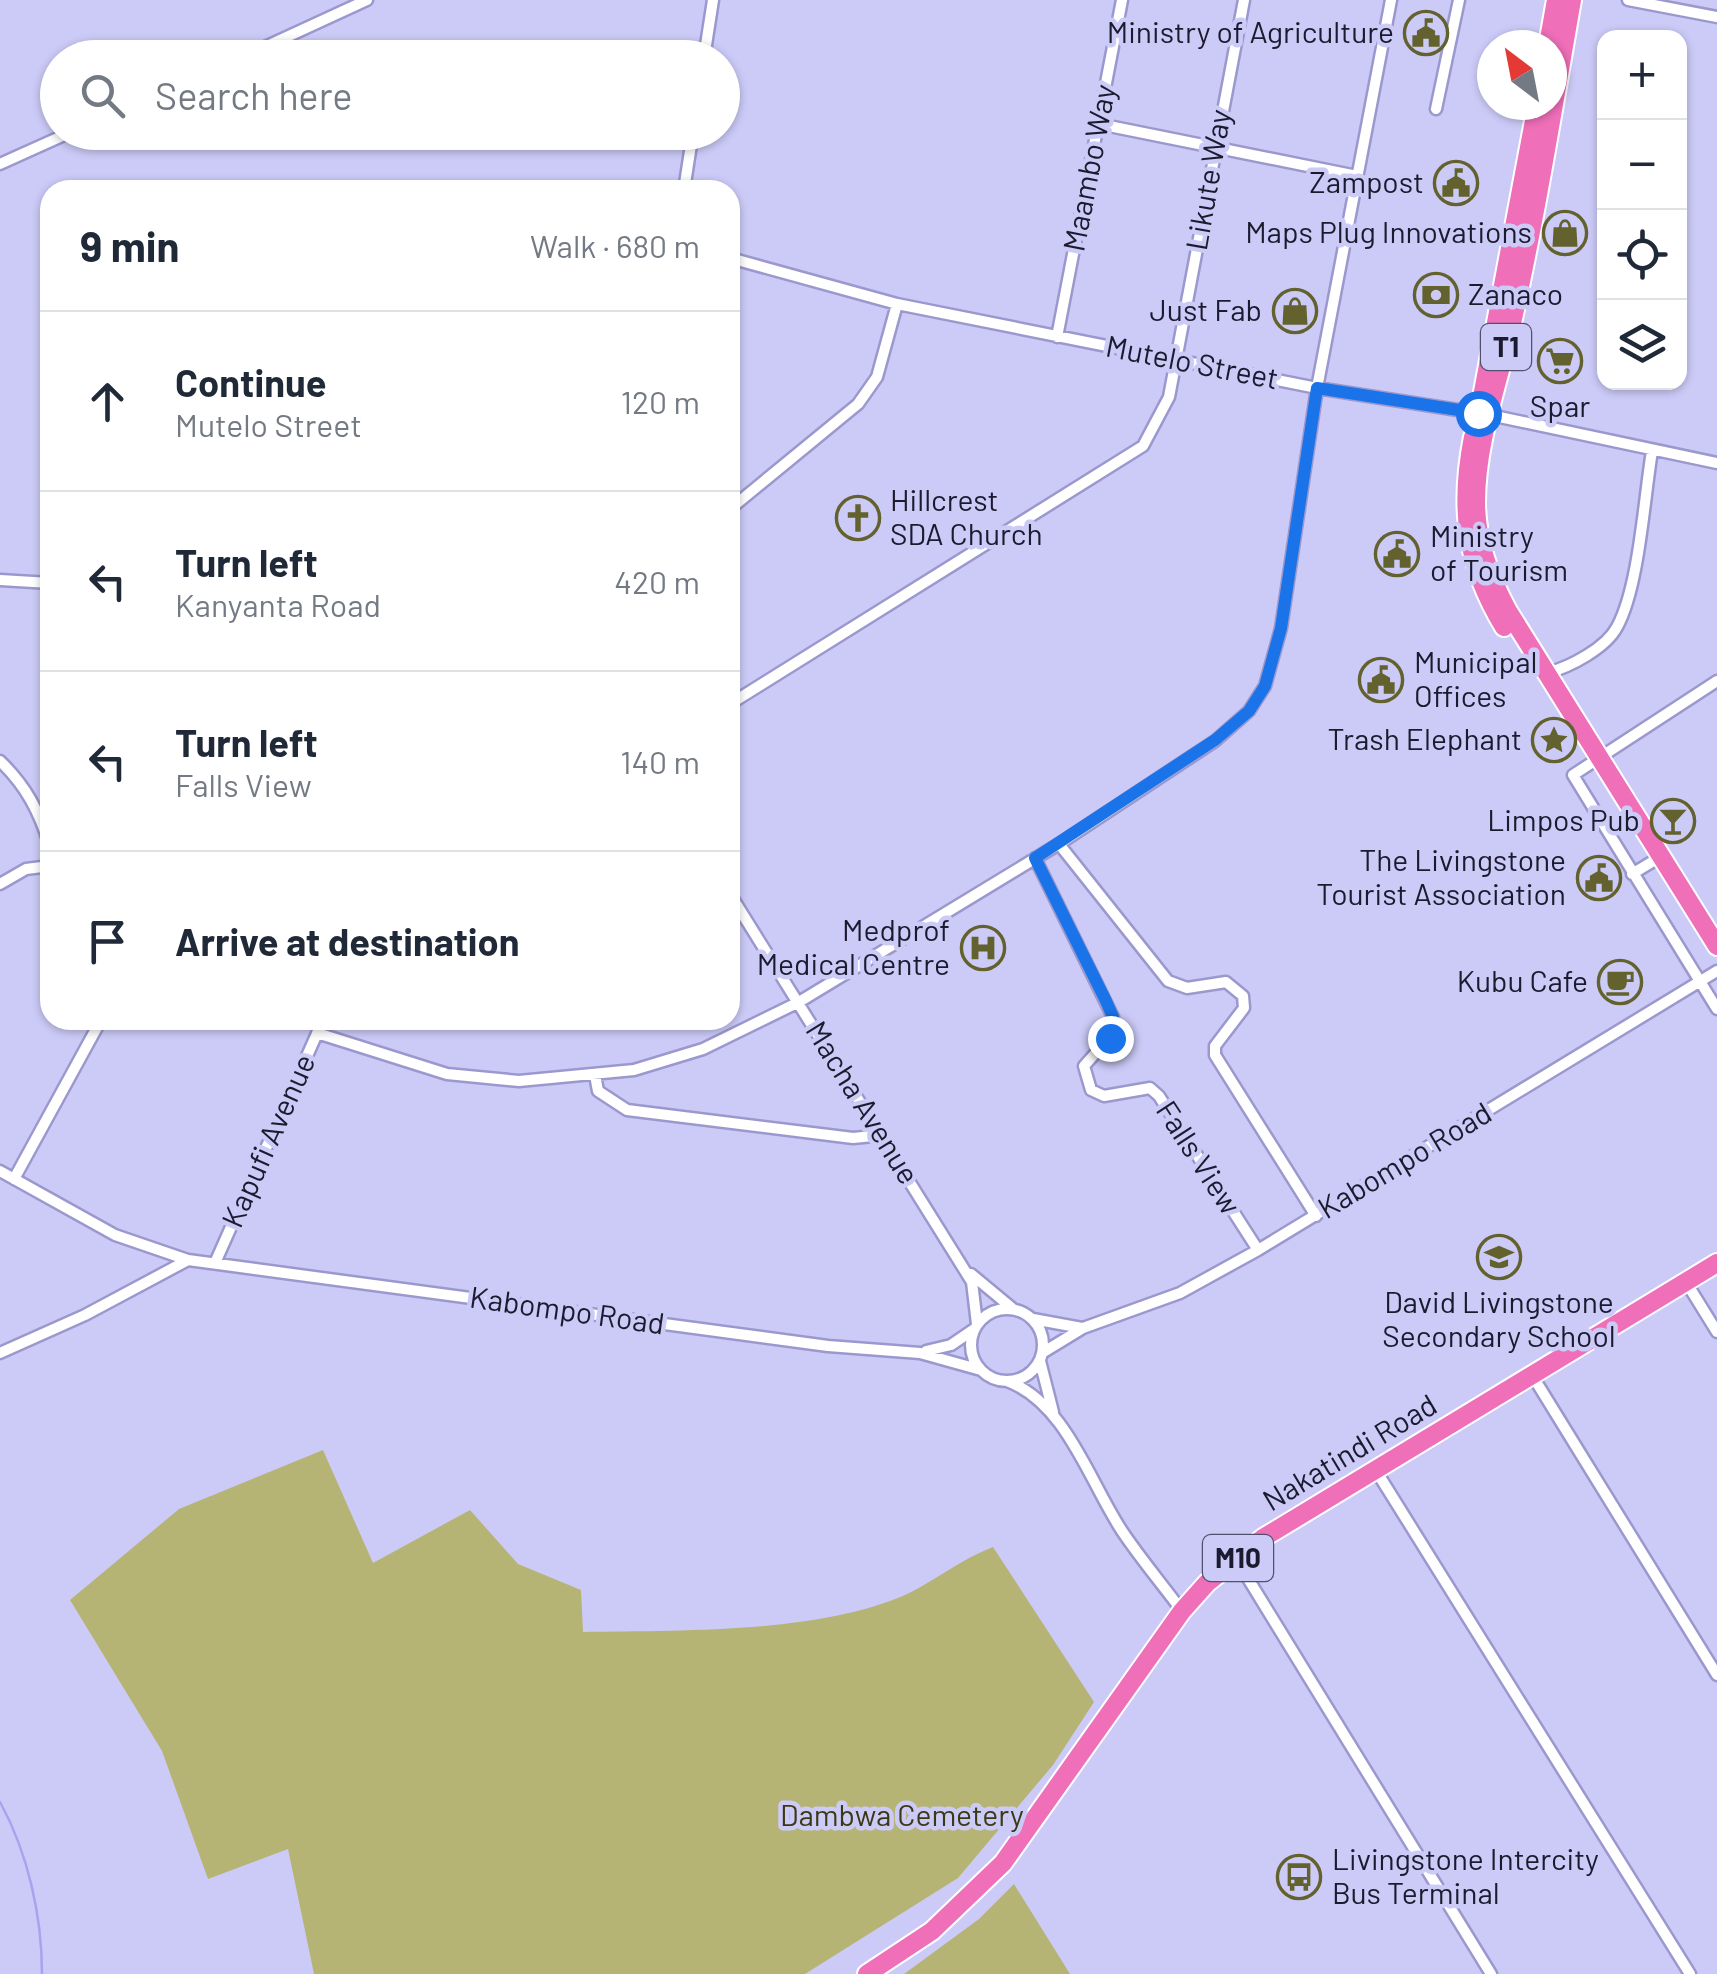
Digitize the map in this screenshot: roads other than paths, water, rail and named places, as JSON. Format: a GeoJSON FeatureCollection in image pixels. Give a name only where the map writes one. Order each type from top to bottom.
{"type":"FeatureCollection","features":[{"type":"Feature","properties":{"kind":"highway"},"geometry":{"type":"LineString","coordinates":[[1551,30],[1556,0]]}},
{"type":"Feature","properties":{"kind":"highway","name":"T1"},"geometry":{"type":"LineString","coordinates":[[1572,0],[1535,210],[1464,502],[1469,549],[1481,587],[1550,677],[1558,698],[1717,946]]}},
{"type":"Feature","properties":{"kind":"highway","name":"T1"},"geometry":{"type":"LineString","coordinates":[[1484,414],[1534,120]]}},
{"type":"Feature","properties":{"kind":"highway","name":"Nakatindi Road"},"geometry":{"type":"LineString","coordinates":[[868,1974],[932,1931],[1003,1863],[1182,1611],[1236,1560],[1375,1469],[1717,1263]]}},
{"type":"Feature","properties":{"kind":"street"},"geometry":{"type":"LineString","coordinates":[[280,40],[366,0]]}},
{"type":"Feature","properties":{"kind":"street"},"geometry":{"type":"LineString","coordinates":[[707,40],[713,0]]}},
{"type":"Feature","properties":{"kind":"street","name":"Maambo Way"},"geometry":{"type":"LineString","coordinates":[[1057,336],[1122,0]]}},
{"type":"Feature","properties":{"kind":"street","name":"Likute Way"},"geometry":{"type":"LineString","coordinates":[[740,698],[1142,446],[1160,419],[1176,360],[1244,0]]}},
{"type":"Feature","properties":{"kind":"street"},"geometry":{"type":"LineString","coordinates":[[317,1033],[447,1074],[519,1081],[634,1070],[703,1049],[799,1002],[1059,844],[1215,740],[1249,711],[1265,686],[1281,628],[1317,388],[1391,0]]}},
{"type":"Feature","properties":{"kind":"street"},"geometry":{"type":"LineString","coordinates":[[1436,109],[1459,0]]}},
{"type":"Feature","properties":{"kind":"street"},"geometry":{"type":"LineString","coordinates":[[1628,0],[1717,18]]}},
{"type":"Feature","properties":{"kind":"street"},"geometry":{"type":"LineString","coordinates":[[1099,124],[1357,176]]}},
{"type":"Feature","properties":{"kind":"street"},"geometry":{"type":"LineString","coordinates":[[0,164],[40,146]]}},
{"type":"Feature","properties":{"kind":"street"},"geometry":{"type":"LineString","coordinates":[[686,180],[690,150]]}},
{"type":"Feature","properties":{"kind":"street","name":"Mutelo Street"},"geometry":{"type":"LineString","coordinates":[[740,261],[897,304],[1317,388],[1484,414],[1717,463]]}},
{"type":"Feature","properties":{"kind":"street"},"geometry":{"type":"LineString","coordinates":[[740,501],[858,404],[876,378],[897,304]]}},
{"type":"Feature","properties":{"kind":"street"},"geometry":{"type":"LineString","coordinates":[[1550,677],[1601,645],[1621,618],[1652,451]]}},
{"type":"Feature","properties":{"kind":"street"},"geometry":{"type":"LineString","coordinates":[[0,580],[40,582]]}},
{"type":"Feature","properties":{"kind":"street"},"geometry":{"type":"LineString","coordinates":[[1717,681],[1574,771],[1574,779],[1717,1009]]}},
{"type":"Feature","properties":{"kind":"street"},"geometry":{"type":"LineString","coordinates":[[0,761],[20,780],[40,814]]}},
{"type":"Feature","properties":{"kind":"street"},"geometry":{"type":"LineString","coordinates":[[1059,844],[1168,980],[1187,988],[1226,982],[1243,996],[1244,1008],[1215,1046],[1215,1055],[1316,1216]]}},
{"type":"Feature","properties":{"kind":"street"},"geometry":{"type":"LineString","coordinates":[[1632,874],[1660,857]]}},
{"type":"Feature","properties":{"kind":"street","name":"Falls View"},"geometry":{"type":"LineString","coordinates":[[1035,858],[1113,1017],[1110,1038],[1084,1066],[1091,1090],[1104,1096],[1150,1088],[1159,1096],[1258,1250]]}},
{"type":"Feature","properties":{"kind":"street"},"geometry":{"type":"LineString","coordinates":[[0,884],[26,869],[40,867]]}},
{"type":"Feature","properties":{"kind":"street","name":"Macha Avenue"},"geometry":{"type":"LineString","coordinates":[[740,910],[972,1282],[975,1327]]}},
{"type":"Feature","properties":{"kind":"street","name":"Kabompo Road"},"geometry":{"type":"LineString","coordinates":[[1041,1356],[1082,1328],[1180,1294],[1258,1250],[1717,971]]}},
{"type":"Feature","properties":{"kind":"street"},"geometry":{"type":"LineString","coordinates":[[14,1180],[96,1030]]}},
{"type":"Feature","properties":{"kind":"street","name":"Kapufi Avenue"},"geometry":{"type":"LineString","coordinates":[[214,1263],[318,1030]]}},
{"type":"Feature","properties":{"kind":"street"},"geometry":{"type":"LineString","coordinates":[[596,1075],[598,1091],[627,1110],[854,1138],[883,1135]]}},
{"type":"Feature","properties":{"kind":"street","name":"Kabompo Road"},"geometry":{"type":"LineString","coordinates":[[0,1171],[115,1235],[188,1260],[828,1346],[920,1353],[980,1370]]}},
{"type":"Feature","properties":{"kind":"street"},"geometry":{"type":"LineString","coordinates":[[0,1352],[86,1315],[188,1260]]}},
{"type":"Feature","properties":{"kind":"street","name":"Macha Avenue"},"geometry":{"type":"LineString","coordinates":[[960,1263],[1012,1308]]}},
{"type":"Feature","properties":{"kind":"street"},"geometry":{"type":"LineString","coordinates":[[1686,1282],[1717,1332]]}},
{"type":"Feature","properties":{"kind":"street"},"geometry":{"type":"LineString","coordinates":[[1055,1418],[1041,1356],[1040,1330],[1033,1320],[1012,1308],[989,1313],[975,1327],[971,1354],[980,1370],[1034,1394],[1055,1418],[1122,1530],[1182,1611]]}},
{"type":"Feature","properties":{"kind":"street","name":"Kabompo Road"},"geometry":{"type":"LineString","coordinates":[[1033,1320],[1082,1328]]}},
{"type":"Feature","properties":{"kind":"street","name":"Kabompo Road"},"geometry":{"type":"LineString","coordinates":[[920,1353],[951,1345],[975,1327]]}},
{"type":"Feature","properties":{"kind":"street"},"geometry":{"type":"LineString","coordinates":[[1007,1382],[1030,1374],[1041,1356]]}},
{"type":"Feature","properties":{"kind":"street"},"geometry":{"type":"LineString","coordinates":[[1532,1374],[1717,1674]]}},
{"type":"Feature","properties":{"kind":"street"},"geometry":{"type":"LineString","coordinates":[[1375,1469],[1690,1974]]}},
{"type":"Feature","properties":{"kind":"street"},"geometry":{"type":"LineString","coordinates":[[1236,1560],[1491,1974]]}},
{"type":"Feature","properties":{"kind":"waterway"},"geometry":{"type":"LineString","coordinates":[[0,1802],[32,1885],[42,1974]]}},
{"type":"Feature","properties":{"kind":"place","name":"Ministry of Agriculture"},"geometry":{"type":"Point","coordinates":[1426,33]}},
{"type":"Feature","properties":{"kind":"place","name":"Zampost"},"geometry":{"type":"Point","coordinates":[1456,183]}},
{"type":"Feature","properties":{"kind":"place","name":"Maps Plug Innovations"},"geometry":{"type":"Point","coordinates":[1565,233]}},
{"type":"Feature","properties":{"kind":"place","name":"Zanaco"},"geometry":{"type":"Point","coordinates":[1436,295]}},
{"type":"Feature","properties":{"kind":"place","name":"Just Fab"},"geometry":{"type":"Point","coordinates":[1295,311]}},
{"type":"Feature","properties":{"kind":"place","name":"Spar"},"geometry":{"type":"Point","coordinates":[1560,361]}},
{"type":"Feature","properties":{"kind":"place","name":"Hillcrest SDA Church"},"geometry":{"type":"Point","coordinates":[858,518]}},
{"type":"Feature","properties":{"kind":"place","name":"Ministry of Tourism"},"geometry":{"type":"Point","coordinates":[1397,554]}},
{"type":"Feature","properties":{"kind":"place","name":"Municipal Offices"},"geometry":{"type":"Point","coordinates":[1381,680]}},
{"type":"Feature","properties":{"kind":"place","name":"Trash Elephant"},"geometry":{"type":"Point","coordinates":[1554,740]}},
{"type":"Feature","properties":{"kind":"place","name":"Limpos Pub"},"geometry":{"type":"Point","coordinates":[1673,821]}},
{"type":"Feature","properties":{"kind":"place","name":"The Livingstone Tourist Association"},"geometry":{"type":"Point","coordinates":[1599,878]}},
{"type":"Feature","properties":{"kind":"place","name":"Medprof Medical Centre"},"geometry":{"type":"Point","coordinates":[983,948]}},
{"type":"Feature","properties":{"kind":"place","name":"Kubu Cafe"},"geometry":{"type":"Point","coordinates":[1620,982]}},
{"type":"Feature","properties":{"kind":"place","name":"David Livingstone Secondary School"},"geometry":{"type":"Point","coordinates":[1499,1257]}},
{"type":"Feature","properties":{"kind":"place","name":"Livingstone Intercity Bus Terminal"},"geometry":{"type":"Point","coordinates":[1299,1877]}},
{"type":"Feature","properties":{"kind":"park label","name":"Dambwa Cemetery"},"geometry":{"type":"Point","coordinates":[902,1816]}}]}
